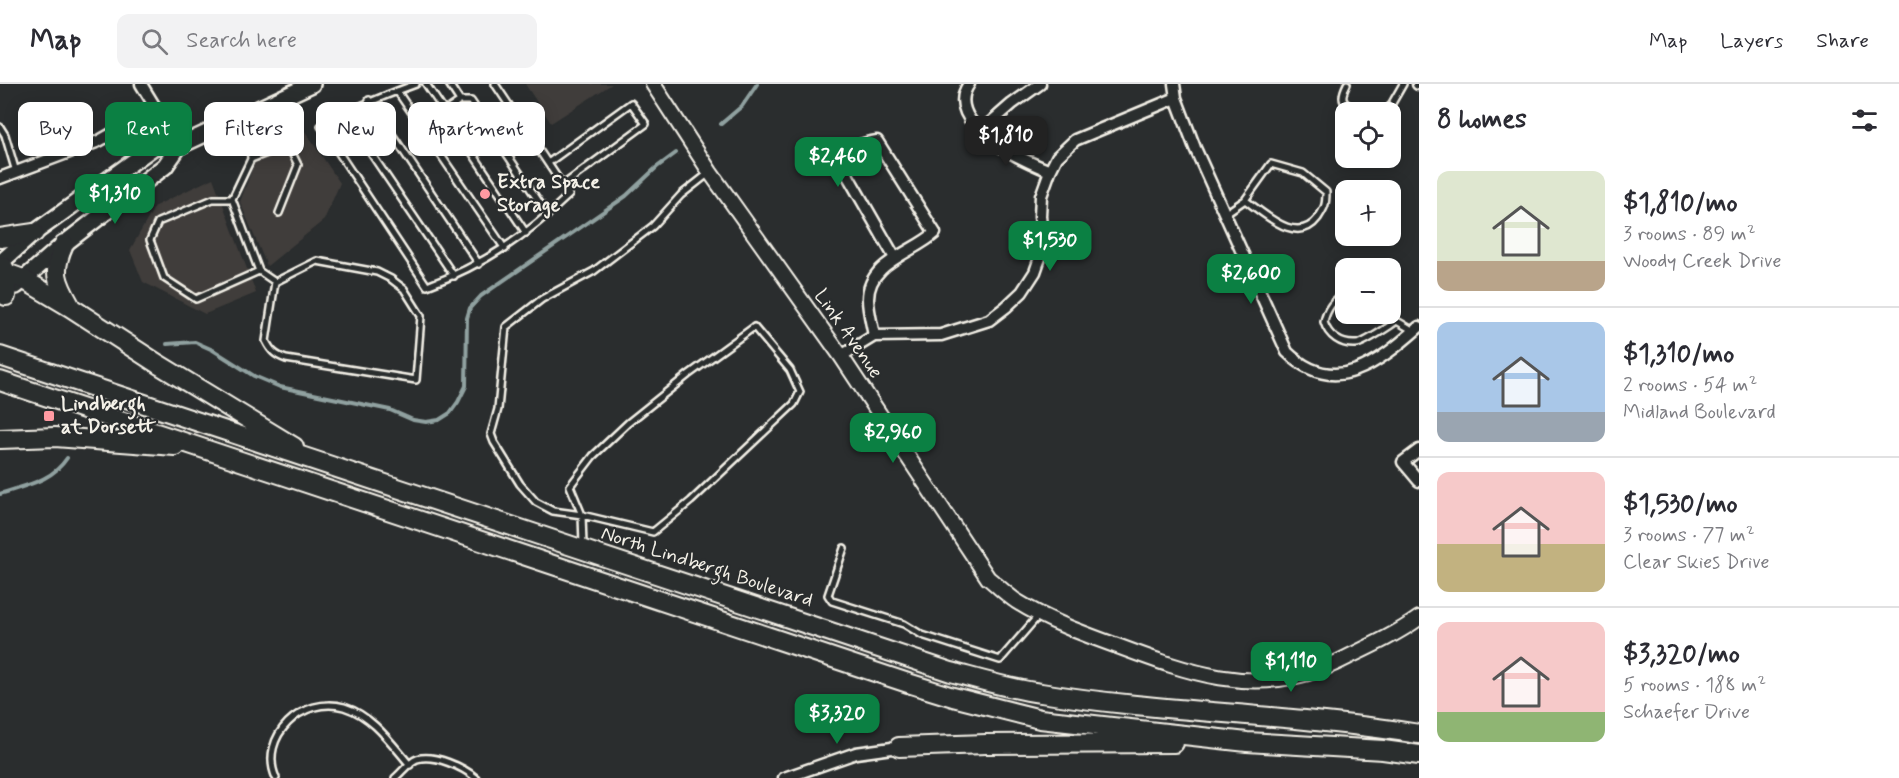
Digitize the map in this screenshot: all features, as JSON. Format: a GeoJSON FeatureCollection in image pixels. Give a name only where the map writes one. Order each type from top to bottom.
{"type":"FeatureCollection","features":[{"type":"Feature","properties":{"kind":"highway"},"geometry":{"type":"LineString","coordinates":[[0,238],[34,232]]}},
{"type":"Feature","properties":{"kind":"highway"},"geometry":{"type":"LineString","coordinates":[[64,244],[56,264],[56,272],[58,284],[70,307]]}},
{"type":"Feature","properties":{"kind":"highway"},"geometry":{"type":"LineString","coordinates":[[3,299],[5,269],[70,307],[242,417],[268,430],[316,461]]}},
{"type":"Feature","properties":{"kind":"highway","name":"North Lindbergh Boulevard"},"geometry":{"type":"LineString","coordinates":[[0,356],[951,672],[994,684],[1086,699],[1419,734]]}},
{"type":"Feature","properties":{"kind":"highway"},"geometry":{"type":"LineString","coordinates":[[0,381],[953,697],[1040,719],[1247,741],[1349,747],[1419,755]]}},
{"type":"Feature","properties":{"kind":"highway"},"geometry":{"type":"LineString","coordinates":[[0,439],[93,438],[138,444],[196,447]]}},
{"type":"Feature","properties":{"kind":"highway"},"geometry":{"type":"LineString","coordinates":[[899,747],[1247,741]]}},
{"type":"Feature","properties":{"kind":"main road"},"geometry":{"type":"LineString","coordinates":[[273,102],[312,84]]}},
{"type":"Feature","properties":{"kind":"main road"},"geometry":{"type":"LineString","coordinates":[[5,269],[34,232],[142,156]]}},
{"type":"Feature","properties":{"kind":"main road"},"geometry":{"type":"LineString","coordinates":[[5,269],[64,244],[165,166],[172,156]]}},
{"type":"Feature","properties":{"kind":"street"},"geometry":{"type":"LineString","coordinates":[[141,84],[153,102]]}},
{"type":"Feature","properties":{"kind":"street","name":"Link Avenue"},"geometry":{"type":"LineString","coordinates":[[653,84],[710,172],[841,356],[988,578],[1014,600],[1087,636],[1184,669],[1230,680],[1253,681],[1304,674],[1323,668],[1379,642],[1419,618]]}},
{"type":"Feature","properties":{"kind":"street"},"geometry":{"type":"LineString","coordinates":[[969,84],[963,93],[962,103],[966,115],[1004,150],[1050,171]]}},
{"type":"Feature","properties":{"kind":"street"},"geometry":{"type":"LineString","coordinates":[[981,131],[1012,104],[1040,84]]}},
{"type":"Feature","properties":{"kind":"street"},"geometry":{"type":"LineString","coordinates":[[1174,84],[1176,98],[1195,148],[1287,352],[1311,370],[1329,375],[1346,374],[1367,367],[1417,329]]}},
{"type":"Feature","properties":{"kind":"street"},"geometry":{"type":"LineString","coordinates":[[841,356],[874,336],[941,335],[989,320],[1006,307],[1022,292],[1035,272],[1041,255],[1041,196],[1057,157],[1075,140],[1176,98]]}},
{"type":"Feature","properties":{"kind":"street"},"geometry":{"type":"LineString","coordinates":[[0,178],[105,138]]}},
{"type":"Feature","properties":{"kind":"street"},"geometry":{"type":"LineString","coordinates":[[874,336],[868,293],[879,270],[928,240],[935,233],[877,141],[865,143],[854,148],[844,164],[848,176],[896,258]]}},
{"type":"Feature","properties":{"kind":"street"},"geometry":{"type":"LineString","coordinates":[[1419,450],[1403,462],[1419,482]]}},
{"type":"Feature","properties":{"kind":"street"},"geometry":{"type":"LineString","coordinates":[[784,778],[856,753],[899,747]]}},
{"type":"Feature","properties":{"kind":"lane"},"geometry":{"type":"LineString","coordinates":[[365,102],[416,84]]}},
{"type":"Feature","properties":{"kind":"lane"},"geometry":{"type":"LineString","coordinates":[[426,84],[438,102]]}},
{"type":"Feature","properties":{"kind":"lane"},"geometry":{"type":"LineString","coordinates":[[449,84],[460,101],[471,101],[548,215]]}},
{"type":"Feature","properties":{"kind":"lane"},"geometry":{"type":"LineString","coordinates":[[341,156],[427,286],[454,276],[505,249],[569,195],[495,84]]}},
{"type":"Feature","properties":{"kind":"lane"},"geometry":{"type":"LineString","coordinates":[[1343,102],[1343,92],[1347,84]]}},
{"type":"Feature","properties":{"kind":"lane"},"geometry":{"type":"LineString","coordinates":[[1393,102],[1403,84]]}},
{"type":"Feature","properties":{"kind":"lane"},"geometry":{"type":"LineString","coordinates":[[397,91],[505,249]]}},
{"type":"Feature","properties":{"kind":"lane"},"geometry":{"type":"LineString","coordinates":[[369,100],[479,264]]}},
{"type":"Feature","properties":{"kind":"lane"},"geometry":{"type":"LineString","coordinates":[[548,163],[631,103],[646,124],[563,185]]}},
{"type":"Feature","properties":{"kind":"lane"},"geometry":{"type":"LineString","coordinates":[[1,130],[16,172]]}},
{"type":"Feature","properties":{"kind":"lane"},"geometry":{"type":"LineString","coordinates":[[251,159],[288,145],[298,165],[279,213]]}},
{"type":"Feature","properties":{"kind":"lane"},"geometry":{"type":"LineString","coordinates":[[251,156],[232,199],[259,271],[275,282]]}},
{"type":"Feature","properties":{"kind":"lane"},"geometry":{"type":"LineString","coordinates":[[374,156],[454,276]]}},
{"type":"Feature","properties":{"kind":"lane"},"geometry":{"type":"LineString","coordinates":[[474,156],[526,233]]}},
{"type":"Feature","properties":{"kind":"lane"},"geometry":{"type":"LineString","coordinates":[[1226,213],[1245,200],[1271,164],[1304,173],[1326,192],[1326,206],[1315,222],[1307,228],[1295,229],[1282,226],[1245,200]]}},
{"type":"Feature","properties":{"kind":"lane"},"geometry":{"type":"LineString","coordinates":[[583,550],[582,515],[570,486],[593,456],[628,423],[688,375],[754,327],[790,370],[800,392],[794,404],[691,501],[653,532],[582,515],[553,511],[536,502],[520,484],[494,442],[491,434],[500,396],[506,327],[542,299],[594,271],[653,226],[681,195],[710,172]]}},
{"type":"Feature","properties":{"kind":"lane"},"geometry":{"type":"LineString","coordinates":[[232,199],[213,199],[158,222],[150,240],[164,279],[196,299],[259,271]]}},
{"type":"Feature","properties":{"kind":"lane"},"geometry":{"type":"LineString","coordinates":[[317,261],[377,272],[391,279],[404,289],[421,316],[416,380],[285,359],[276,355],[266,341],[275,282],[317,261]]}},
{"type":"Feature","properties":{"kind":"lane"},"geometry":{"type":"LineString","coordinates":[[1335,302],[1330,307],[1324,322],[1327,332],[1341,342],[1358,345],[1392,324]]}},
{"type":"Feature","properties":{"kind":"lane"},"geometry":{"type":"LineString","coordinates":[[1401,323],[1417,329]]}},
{"type":"Feature","properties":{"kind":"lane"},"geometry":{"type":"LineString","coordinates":[[844,548],[828,595],[832,601],[904,624],[922,635],[975,653],[996,660],[1004,659],[1040,614]]}},
{"type":"Feature","properties":{"kind":"lane"},"geometry":{"type":"LineString","coordinates":[[276,778],[272,752],[279,735],[289,721],[303,710],[330,704],[344,707],[364,716],[375,725],[410,765]]}},
{"type":"Feature","properties":{"kind":"lane"},"geometry":{"type":"LineString","coordinates":[[395,778],[415,760],[424,759],[446,761],[476,778]]}},
{"type":"Feature","properties":{"kind":"shaded area"},"geometry":{"type":"Polygon","coordinates":[[[525,84],[612,84],[551,123],[545,114],[545,102],[537,102],[525,84]]]}},
{"type":"Feature","properties":{"kind":"shaded area"},"geometry":{"type":"Polygon","coordinates":[[[304,130],[316,148],[316,156],[322,156],[340,183],[324,220],[267,266],[240,202],[257,156],[304,156],[304,130]]]}},
{"type":"Feature","properties":{"kind":"shaded area"},"geometry":{"type":"Polygon","coordinates":[[[213,178],[256,293],[205,314],[143,282],[130,250],[155,206],[213,178]]]}},
{"type":"Feature","properties":{"kind":"waterway"},"geometry":{"type":"LineString","coordinates":[[721,124],[742,106],[757,84]]}},
{"type":"Feature","properties":{"kind":"waterway"},"geometry":{"type":"LineString","coordinates":[[167,344],[195,342],[213,350],[254,376],[280,387],[390,410],[413,420],[426,422],[439,420],[450,413],[466,386],[467,318],[470,308],[481,296],[626,196],[676,153]]}},
{"type":"Feature","properties":{"kind":"waterway"},"geometry":{"type":"LineString","coordinates":[[0,494],[46,478],[67,458]]}},
{"type":"Feature","properties":{"kind":"place","name":"Extra Space Storage"},"geometry":{"type":"Point","coordinates":[485,194]}},
{"type":"Feature","properties":{"kind":"place","name":"Lindbergh at Dorsett"},"geometry":{"type":"Point","coordinates":[49,416]}}]}
